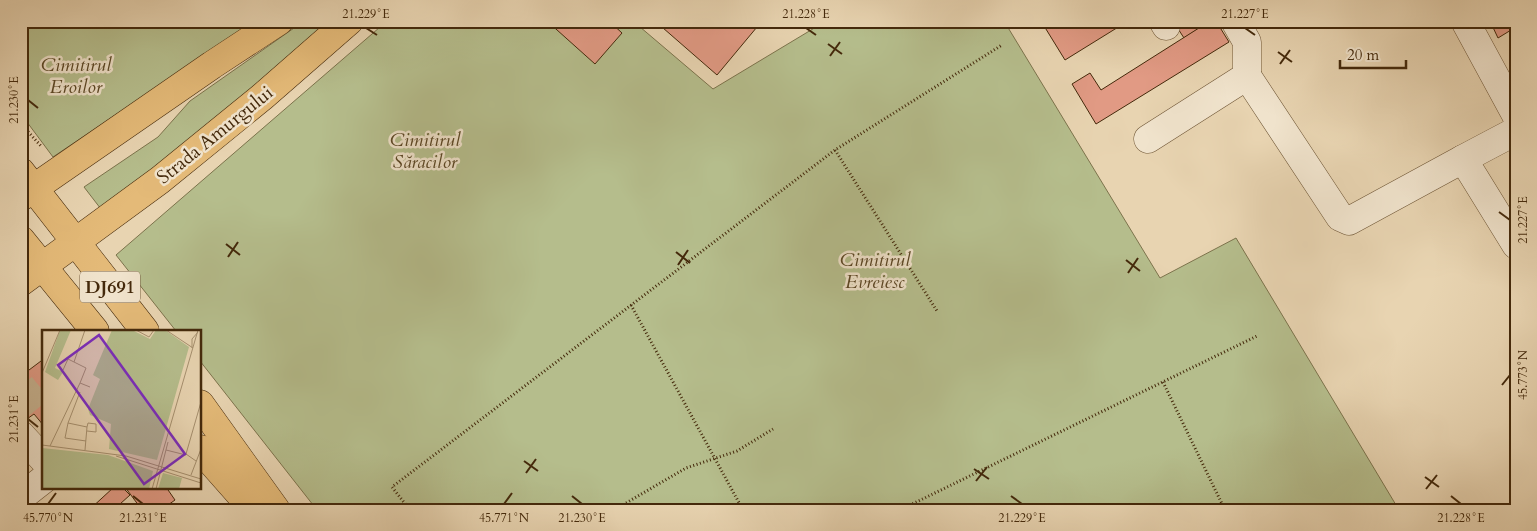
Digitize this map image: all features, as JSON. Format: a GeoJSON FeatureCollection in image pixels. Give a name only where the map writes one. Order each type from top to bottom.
{"type":"FeatureCollection","features":[{"type":"Feature","properties":{"kind":"main road"},"geometry":{"type":"LineString","coordinates":[[25,186],[279,21]]}},
{"type":"Feature","properties":{"kind":"main road","name":"Strada Amurgului"},"geometry":{"type":"LineString","coordinates":[[32,274],[160,180],[349,21]]}},
{"type":"Feature","properties":{"kind":"main road","name":"DJ691"},"geometry":{"type":"LineString","coordinates":[[25,186],[76,242],[144,330]]}},
{"type":"Feature","properties":{"kind":"main road","name":"DJ691"},"geometry":{"type":"LineString","coordinates":[[21,240],[32,274],[94,330]]}},
{"type":"Feature","properties":{"kind":"main road"},"geometry":{"type":"LineString","coordinates":[[201,405],[276,510]]}},
{"type":"Feature","properties":{"kind":"main road"},"geometry":{"type":"LineString","coordinates":[[201,450],[254,510]]}},
{"type":"Feature","properties":{"kind":"lane"},"geometry":{"type":"LineString","coordinates":[[1235,21],[1247,42],[1247,76],[1340,217],[1350,221],[1516,131]]}},
{"type":"Feature","properties":{"kind":"lane"},"geometry":{"type":"LineString","coordinates":[[1466,21],[1516,115]]}},
{"type":"Feature","properties":{"kind":"lane"},"geometry":{"type":"LineString","coordinates":[[1148,139],[1247,76]]}},
{"type":"Feature","properties":{"kind":"lane"},"geometry":{"type":"LineString","coordinates":[[1463,160],[1516,245]]}},
{"type":"Feature","properties":{"kind":"lane"},"geometry":{"type":"LineString","coordinates":[[21,434],[42,458]]}},
{"type":"Feature","properties":{"kind":"lane"},"geometry":{"type":"LineString","coordinates":[[21,497],[42,481]]}},
{"type":"Feature","properties":{"kind":"path"},"geometry":{"type":"LineString","coordinates":[[410,510],[392,487],[835,150],[1002,45]]}},
{"type":"Feature","properties":{"kind":"path"},"geometry":{"type":"LineString","coordinates":[[21,124],[41,146]]}},
{"type":"Feature","properties":{"kind":"path"},"geometry":{"type":"LineString","coordinates":[[835,150],[936,311]]}},
{"type":"Feature","properties":{"kind":"path"},"geometry":{"type":"LineString","coordinates":[[631,305],[743,510]]}},
{"type":"Feature","properties":{"kind":"path"},"geometry":{"type":"LineString","coordinates":[[900,510],[1257,336]]}},
{"type":"Feature","properties":{"kind":"path"},"geometry":{"type":"LineString","coordinates":[[1163,382],[1225,510]]}},
{"type":"Feature","properties":{"kind":"path"},"geometry":{"type":"LineString","coordinates":[[614,510],[686,468],[737,450],[773,429]]}},
{"type":"Feature","properties":{"kind":"green space","name":"Cimitirul Eroilor"},"geometry":{"type":"Polygon","coordinates":[[[21,21],[255,21],[53,157],[21,114],[21,21]]]}},
{"type":"Feature","properties":{"kind":"green space"},"geometry":{"type":"Polygon","coordinates":[[[304,21],[333,21],[104,213],[84,187],[158,137],[190,101],[304,21]]]}},
{"type":"Feature","properties":{"kind":"green space","name":"Cimitirul Evreiesc"},"geometry":{"type":"Polygon","coordinates":[[[387,21],[633,21],[713,89],[826,21],[1004,21],[1160,278],[1236,238],[1399,510],[317,510],[201,362],[201,330],[175,330],[116,255],[387,21]]]}},
{"type":"Feature","properties":{"kind":"building"},"geometry":{"type":"Polygon","coordinates":[[[547,21],[609,21],[622,33],[595,64],[547,21]]]}},
{"type":"Feature","properties":{"kind":"building"},"geometry":{"type":"Polygon","coordinates":[[[655,21],[762,21],[717,75],[655,21]]]}},
{"type":"Feature","properties":{"kind":"building"},"geometry":{"type":"Polygon","coordinates":[[[1041,21],[1128,21],[1065,60],[1041,21]]]}},
{"type":"Feature","properties":{"kind":"building"},"geometry":{"type":"Polygon","coordinates":[[[1173,21],[1210,21],[1184,38],[1173,21]]]}},
{"type":"Feature","properties":{"kind":"building"},"geometry":{"type":"Polygon","coordinates":[[[1210,21],[1216,21],[1229,42],[1096,124],[1072,84],[1090,73],[1101,90],[1210,21]]]}},
{"type":"Feature","properties":{"kind":"building"},"geometry":{"type":"Polygon","coordinates":[[[1490,21],[1516,21],[1516,27],[1498,38],[1490,21]]]}},
{"type":"Feature","properties":{"kind":"building"},"geometry":{"type":"Polygon","coordinates":[[[41,361],[42,362],[42,424],[34,414],[27,419],[21,412],[21,376],[41,361]]]}},
{"type":"Feature","properties":{"kind":"building"},"geometry":{"type":"Polygon","coordinates":[[[113,488],[123,488],[130,495],[120,504],[125,510],[89,510],[113,488]]]}},
{"type":"Feature","properties":{"kind":"building"},"geometry":{"type":"Polygon","coordinates":[[[126,488],[167,488],[175,500],[161,510],[142,510],[126,488]]]}},
{"type":"Feature","properties":{"kind":"tunnel"},"geometry":{"type":"LineString","coordinates":[[21,386],[42,412]]}},
{"type":"Feature","properties":{"kind":"park label","name":"Cimitirul Săracilor"},"geometry":{"type":"Point","coordinates":[425,151]}}]}
